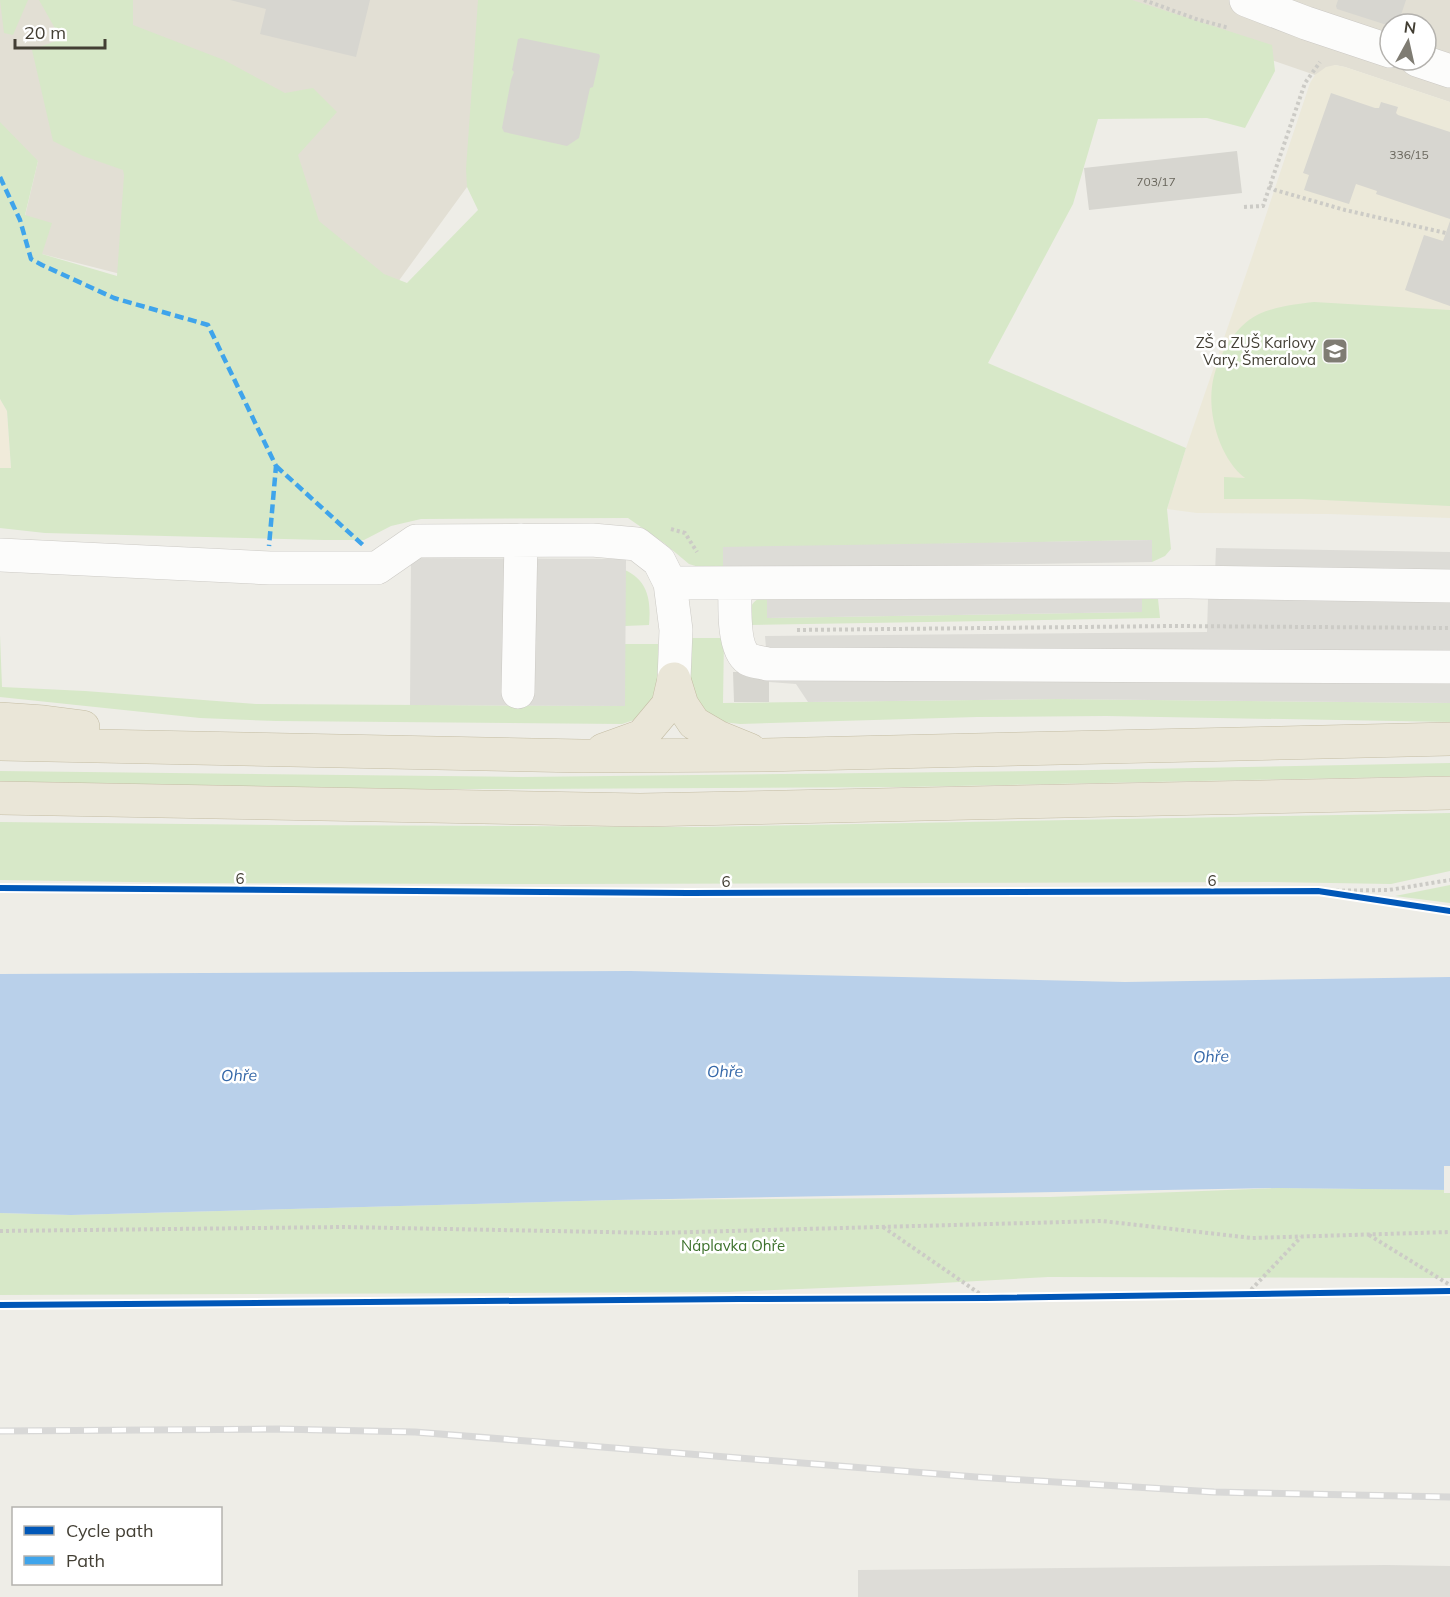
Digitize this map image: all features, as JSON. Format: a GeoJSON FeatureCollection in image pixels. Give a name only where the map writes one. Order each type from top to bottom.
{"type":"FeatureCollection","features":[{"type":"Feature","properties":{"kind":"highway"},"geometry":{"type":"LineString","coordinates":[[674,679],[682,705],[694,723],[718,737],[763,755]]}},
{"type":"Feature","properties":{"kind":"highway"},"geometry":{"type":"LineString","coordinates":[[582,756],[642,736],[668,705],[674,679]]}},
{"type":"Feature","properties":{"kind":"highway"},"geometry":{"type":"LineString","coordinates":[[0,719],[44,722],[230,748]]}},
{"type":"Feature","properties":{"kind":"highway"},"geometry":{"type":"LineString","coordinates":[[0,744],[582,756],[763,755],[1450,739]]}},
{"type":"Feature","properties":{"kind":"highway"},"geometry":{"type":"LineString","coordinates":[[0,798],[640,810],[1450,793]]}},
{"type":"Feature","properties":{"kind":"street"},"geometry":{"type":"LineString","coordinates":[[1246,0],[1310,11],[1378,45]]}},
{"type":"Feature","properties":{"kind":"street"},"geometry":{"type":"LineString","coordinates":[[518,692],[521,540]]}},
{"type":"Feature","properties":{"kind":"street"},"geometry":{"type":"LineString","coordinates":[[0,555],[270,568],[377,568],[416,541],[592,540],[637,544],[659,561],[670,583],[676,630],[674,679]]}},
{"type":"Feature","properties":{"kind":"street"},"geometry":{"type":"LineString","coordinates":[[670,583],[1188,582],[1450,586]]}},
{"type":"Feature","properties":{"kind":"street"},"geometry":{"type":"LineString","coordinates":[[735,583],[736,630],[742,651],[748,659],[767,664],[1450,667]]}},
{"type":"Feature","properties":{"kind":"path"},"geometry":{"type":"LineString","coordinates":[[1244,207],[1263,206],[1305,83],[1320,62]]}},
{"type":"Feature","properties":{"kind":"path"},"geometry":{"type":"LineString","coordinates":[[1269,186],[1275,190],[1345,210],[1446,233]]}},
{"type":"Feature","properties":{"kind":"path"},"geometry":{"type":"LineString","coordinates":[[795,630],[1162,627],[1450,628]]}},
{"type":"Feature","properties":{"kind":"path"},"geometry":{"type":"LineString","coordinates":[[1306,891],[1389,890],[1450,880]]}},
{"type":"Feature","properties":{"kind":"path"},"geometry":{"type":"LineString","coordinates":[[1318,891],[1362,898]]}},
{"type":"Feature","properties":{"kind":"path"},"geometry":{"type":"LineString","coordinates":[[0,1231],[343,1227],[656,1233],[1102,1221],[1252,1238],[1450,1232]]}},
{"type":"Feature","properties":{"kind":"path"},"geometry":{"type":"LineString","coordinates":[[883,1227],[986,1298]]}},
{"type":"Feature","properties":{"kind":"path"},"geometry":{"type":"LineString","coordinates":[[1368,1234],[1450,1285]]}},
{"type":"Feature","properties":{"kind":"path"},"geometry":{"type":"LineString","coordinates":[[1247,1294],[1301,1237]]}},
{"type":"Feature","properties":{"kind":"path"},"geometry":{"type":"LineString","coordinates":[[1235,1294],[1259,1294]]}},
{"type":"Feature","properties":{"kind":"path"},"geometry":{"type":"LineString","coordinates":[[974,1298],[998,1298]]}},
{"type":"Feature","properties":{"kind":"shaded area"},"geometry":{"type":"Polygon","coordinates":[[[0,0],[481,0],[467,187],[363,330],[250,307],[42,254],[25,216],[38,161],[0,137],[0,0]]]}},
{"type":"Feature","properties":{"kind":"shaded area"},"geometry":{"type":"Polygon","coordinates":[[[1096,0],[1450,0],[1450,102],[1335,65],[1315,75],[1096,0]]]}},
{"type":"Feature","properties":{"kind":"shaded area","name":"ZŠ a ZUŠ Karlovy Vary, Šmeralova"},"geometry":{"type":"Polygon","coordinates":[[[1335,65],[1450,102],[1450,518],[1197,513],[1167,509],[1310,83],[1315,75],[1326,67],[1335,65]]]}},
{"type":"Feature","properties":{"kind":"shaded area"},"geometry":{"type":"Polygon","coordinates":[[[0,399],[7,411],[11,468],[0,468],[0,399]]]}},
{"type":"Feature","properties":{"kind":"shaded area"},"geometry":{"type":"Polygon","coordinates":[[[1152,540],[1152,562],[723,569],[723,547],[1152,540]]]}},
{"type":"Feature","properties":{"kind":"shaded area"},"geometry":{"type":"Polygon","coordinates":[[[1216,548],[1450,552],[1450,574],[1215,573],[1216,548]]]}},
{"type":"Feature","properties":{"kind":"shaded area"},"geometry":{"type":"Polygon","coordinates":[[[411,558],[626,559],[625,706],[410,705],[411,558]]]}},
{"type":"Feature","properties":{"kind":"shaded area"},"geometry":{"type":"Polygon","coordinates":[[[1142,588],[1142,612],[767,618],[767,595],[1142,588]]]}},
{"type":"Feature","properties":{"kind":"shaded area"},"geometry":{"type":"Polygon","coordinates":[[[1208,599],[1450,599],[1450,703],[1058,699],[808,702],[796,684],[769,682],[765,636],[1207,632],[1208,599]]]}},
{"type":"Feature","properties":{"kind":"shaded area"},"geometry":{"type":"Polygon","coordinates":[[[1450,1566],[1450,1597],[858,1597],[858,1570],[1450,1566]]]}},
{"type":"Feature","properties":{"kind":"green space"},"geometry":{"type":"Polygon","coordinates":[[[0,0],[28,0],[13,35],[4,33],[0,0]]]}},
{"type":"Feature","properties":{"kind":"green space"},"geometry":{"type":"Polygon","coordinates":[[[39,0],[133,0],[133,25],[224,60],[285,93],[313,88],[337,112],[298,155],[319,221],[384,274],[407,283],[478,210],[467,187],[466,169],[478,0],[1132,0],[1272,45],[1275,71],[1245,128],[1207,118],[1098,119],[1073,204],[988,363],[1186,448],[1167,509],[1171,549],[1165,556],[1152,562],[1152,540],[723,548],[723,569],[702,568],[689,564],[628,518],[421,519],[391,526],[364,540],[45,533],[0,528],[0,468],[11,468],[7,411],[0,399],[0,122],[38,161],[25,215],[52,223],[42,254],[117,276],[123,170],[83,156],[53,141],[32,50],[61,39],[39,0]]]}},
{"type":"Feature","properties":{"kind":"green space"},"geometry":{"type":"Polygon","coordinates":[[[1314,302],[1450,310],[1450,506],[1302,499],[1224,499],[1224,477],[1245,478],[1229,460],[1214,424],[1212,387],[1224,350],[1242,326],[1263,312],[1314,302]]]}},
{"type":"Feature","properties":{"kind":"green space"},"geometry":{"type":"Polygon","coordinates":[[[625,570],[644,586],[649,600],[649,625],[625,626],[625,570]]]}},
{"type":"Feature","properties":{"kind":"green space"},"geometry":{"type":"Polygon","coordinates":[[[1142,588],[1154,592],[1158,599],[1160,618],[750,625],[752,606],[756,600],[767,595],[768,618],[1142,612],[1142,588]]]}},
{"type":"Feature","properties":{"kind":"green space"},"geometry":{"type":"Polygon","coordinates":[[[0,635],[2,687],[256,704],[624,706],[625,644],[658,644],[658,685],[654,700],[640,718],[622,724],[276,721],[200,718],[0,697],[0,635]]]}},
{"type":"Feature","properties":{"kind":"green space"},"geometry":{"type":"Polygon","coordinates":[[[690,638],[724,638],[723,703],[1058,699],[1450,703],[1450,722],[1106,716],[977,717],[740,724],[715,721],[691,696],[690,638]]]}},
{"type":"Feature","properties":{"kind":"green space"},"geometry":{"type":"Polygon","coordinates":[[[1450,763],[1450,776],[903,787],[366,789],[0,784],[0,771],[522,777],[1041,771],[1450,763]]]}},
{"type":"Feature","properties":{"kind":"green space"},"geometry":{"type":"Polygon","coordinates":[[[1450,813],[1450,871],[1391,884],[1271,882],[196,883],[0,880],[0,822],[699,827],[1450,813]]]}},
{"type":"Feature","properties":{"kind":"green space"},"geometry":{"type":"Polygon","coordinates":[[[1450,885],[1450,903],[1395,896],[1450,885]]]}},
{"type":"Feature","properties":{"kind":"green space","name":"Náplavka Ohře"},"geometry":{"type":"Polygon","coordinates":[[[1278,1188],[1450,1190],[1450,1278],[1048,1277],[728,1292],[0,1295],[0,1213],[71,1215],[615,1200],[1050,1197],[1278,1188]]]}},
{"type":"Feature","properties":{"kind":"water","name":"Ohře"},"geometry":{"type":"Polygon","coordinates":[[[630,971],[1125,982],[1450,977],[1450,1190],[1278,1188],[615,1200],[71,1215],[0,1213],[0,974],[630,971]]]}},
{"type":"Feature","properties":{"kind":"pier"},"geometry":{"type":"Polygon","coordinates":[[[1444,1166],[1450,1166],[1450,1193],[1444,1193],[1444,1166]]]}},
{"type":"Feature","properties":{"kind":"building"},"geometry":{"type":"Polygon","coordinates":[[[230,0],[370,0],[356,57],[260,34],[266,9],[230,0]]]}},
{"type":"Feature","properties":{"kind":"building"},"geometry":{"type":"Polygon","coordinates":[[[1338,0],[1406,0],[1402,12],[1378,12],[1378,22],[1337,9],[1338,0]]]}},
{"type":"Feature","properties":{"kind":"building"},"geometry":{"type":"Polygon","coordinates":[[[518,39],[600,56],[579,138],[567,146],[504,132],[502,128],[514,72],[512,70],[518,39]]]}},
{"type":"Feature","properties":{"kind":"building"},"geometry":{"type":"Polygon","coordinates":[[[1331,93],[1375,108],[1379,108],[1381,102],[1398,107],[1396,113],[1398,115],[1450,132],[1450,219],[1376,194],[1377,191],[1356,184],[1349,204],[1304,190],[1309,175],[1303,173],[1331,93]]]}},
{"type":"Feature","properties":{"kind":"building"},"geometry":{"type":"Polygon","coordinates":[[[1237,151],[1242,193],[1089,210],[1084,168],[1237,151]]]}},
{"type":"Feature","properties":{"kind":"building"},"geometry":{"type":"Polygon","coordinates":[[[1450,221],[1450,306],[1405,290],[1424,235],[1443,241],[1450,221]]]}},
{"type":"Feature","properties":{"kind":"building"},"geometry":{"type":"Polygon","coordinates":[[[733,672],[769,672],[769,702],[734,702],[733,672]]]}},
{"type":"Feature","properties":{"kind":"railway"},"geometry":{"type":"LineString","coordinates":[[0,1431],[278,1429],[415,1432],[976,1477],[1214,1492],[1450,1497]]}},
{"type":"Feature","properties":{"kind":"marked path"},"geometry":{"type":"LineString","coordinates":[[0,177],[20,220],[31,259],[114,298],[208,325],[276,466],[269,546]]}},
{"type":"Feature","properties":{"kind":"marked path"},"geometry":{"type":"LineString","coordinates":[[276,466],[364,546]]}},
{"type":"Feature","properties":{"kind":"cycle path","name":"6"},"geometry":{"type":"LineString","coordinates":[[0,888],[688,893],[1318,891],[1450,911]]}},
{"type":"Feature","properties":{"kind":"cycle path"},"geometry":{"type":"LineString","coordinates":[[0,1305],[986,1298],[1450,1291]]}},
{"type":"Feature","properties":{"kind":"place","name":"ZŠ a ZUŠ Karlovy Vary, Šmeralova"},"geometry":{"type":"Point","coordinates":[1335,351]}}]}
